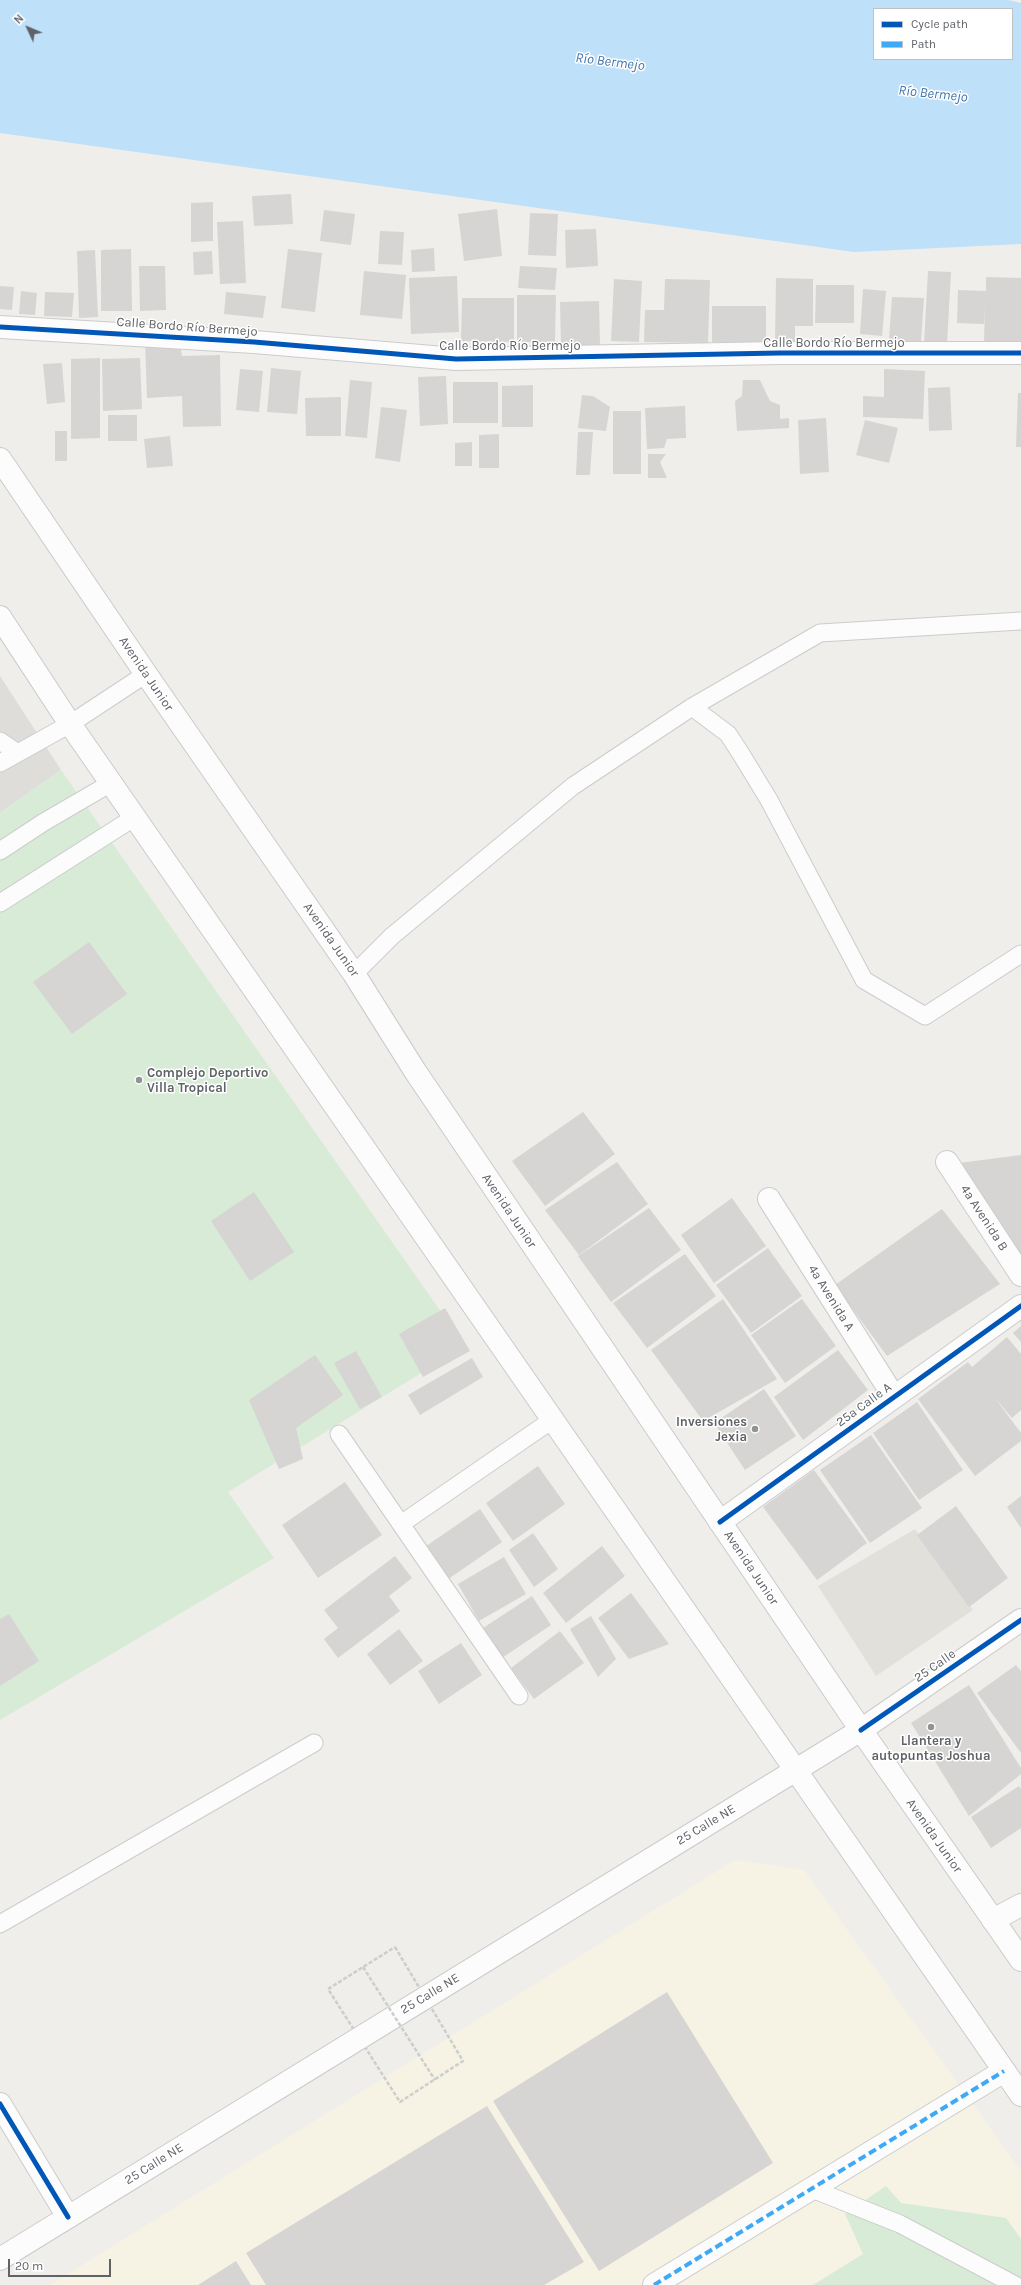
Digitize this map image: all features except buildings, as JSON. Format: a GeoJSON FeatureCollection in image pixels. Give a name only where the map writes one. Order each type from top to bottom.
{"type":"FeatureCollection","features":[{"type":"Feature","properties":{"kind":"main road","name":"Calle Bordo Río Bermejo"},"geometry":{"type":"LineString","coordinates":[[0,328],[254,342],[486,360],[780,353],[1021,353]]}},
{"type":"Feature","properties":{"kind":"main road","name":"Avenida Junior"},"geometry":{"type":"LineString","coordinates":[[0,459],[146,674],[354,974],[419,1078],[861,1730],[1021,1960]]}},
{"type":"Feature","properties":{"kind":"main road"},"geometry":{"type":"LineString","coordinates":[[0,617],[70,724],[794,1771],[1021,2095]]}},
{"type":"Feature","properties":{"kind":"main road","name":"4a Avenida B"},"geometry":{"type":"LineString","coordinates":[[947,1162],[1021,1274]]}},
{"type":"Feature","properties":{"kind":"main road","name":"4a Avenida A"},"geometry":{"type":"LineString","coordinates":[[769,1199],[894,1397]]}},
{"type":"Feature","properties":{"kind":"main road","name":"25a Calle A"},"geometry":{"type":"LineString","coordinates":[[720,1522],[1021,1306]]}},
{"type":"Feature","properties":{"kind":"main road","name":"25 Calle"},"geometry":{"type":"LineString","coordinates":[[861,1730],[1021,1620]]}},
{"type":"Feature","properties":{"kind":"main road","name":"25 Calle NE"},"geometry":{"type":"LineString","coordinates":[[0,2258],[68,2218],[861,1730]]}},
{"type":"Feature","properties":{"kind":"main road"},"geometry":{"type":"LineString","coordinates":[[993,1920],[1021,1905]]}},
{"type":"Feature","properties":{"kind":"main road"},"geometry":{"type":"LineString","coordinates":[[654,2285],[1004,2071]]}},
{"type":"Feature","properties":{"kind":"main road"},"geometry":{"type":"LineString","coordinates":[[0,2104],[68,2218]]}},
{"type":"Feature","properties":{"kind":"lane"},"geometry":{"type":"LineString","coordinates":[[354,974],[392,936],[573,786],[692,707],[820,633],[1021,621]]}},
{"type":"Feature","properties":{"kind":"lane"},"geometry":{"type":"LineString","coordinates":[[0,763],[16,752],[70,724],[146,674]]}},
{"type":"Feature","properties":{"kind":"lane"},"geometry":{"type":"LineString","coordinates":[[692,707],[728,734],[737,747],[769,800],[864,980],[925,1016],[1021,954]]}},
{"type":"Feature","properties":{"kind":"lane"},"geometry":{"type":"LineString","coordinates":[[0,741],[16,752]]}},
{"type":"Feature","properties":{"kind":"lane"},"geometry":{"type":"LineString","coordinates":[[0,851],[44,822],[111,783]]}},
{"type":"Feature","properties":{"kind":"lane"},"geometry":{"type":"LineString","coordinates":[[0,903],[135,817]]}},
{"type":"Feature","properties":{"kind":"lane"},"geometry":{"type":"LineString","coordinates":[[401,1524],[552,1420]]}},
{"type":"Feature","properties":{"kind":"lane"},"geometry":{"type":"LineString","coordinates":[[339,1434],[519,1696]]}},
{"type":"Feature","properties":{"kind":"lane"},"geometry":{"type":"LineString","coordinates":[[0,1924],[314,1743]]}},
{"type":"Feature","properties":{"kind":"lane"},"geometry":{"type":"LineString","coordinates":[[812,2189],[900,2224],[1015,2285]]}},
{"type":"Feature","properties":{"kind":"path"},"geometry":{"type":"LineString","coordinates":[[328,1989],[395,1947]]}},
{"type":"Feature","properties":{"kind":"path"},"geometry":{"type":"LineString","coordinates":[[363,1967],[435,2080]]}},
{"type":"Feature","properties":{"kind":"path"},"geometry":{"type":"LineString","coordinates":[[400,2102],[463,2061]]}},
{"type":"Feature","properties":{"kind":"shaded area"},"geometry":{"type":"Polygon","coordinates":[[[0,676],[61,770],[0,813],[0,676]]]}},
{"type":"Feature","properties":{"kind":"shaded area"},"geometry":{"type":"Polygon","coordinates":[[[915,1529],[973,1610],[876,1676],[818,1586],[915,1529]]]}},
{"type":"Feature","properties":{"kind":"shaded area"},"geometry":{"type":"Polygon","coordinates":[[[735,1860],[804,1870],[1021,2171],[1021,2285],[50,2285],[735,1860]]]}},
{"type":"Feature","properties":{"kind":"green space","name":"Complejo Deportivo Villa Tropical"},"geometry":{"type":"Polygon","coordinates":[[[61,770],[465,1346],[228,1492],[274,1558],[0,1720],[0,813],[61,770]]]}},
{"type":"Feature","properties":{"kind":"green space"},"geometry":{"type":"Polygon","coordinates":[[[886,2186],[901,2203],[1006,2218],[1021,2239],[1021,2285],[813,2285],[863,2254],[845,2214],[886,2186]]]}},
{"type":"Feature","properties":{"kind":"water","name":"Río Bermejo"},"geometry":{"type":"Polygon","coordinates":[[[0,0],[1008,0],[1021,3],[1021,244],[854,252],[0,133],[0,0]]]}},
{"type":"Feature","properties":{"kind":"marked path"},"geometry":{"type":"LineString","coordinates":[[654,2285],[1004,2071]]}},
{"type":"Feature","properties":{"kind":"cycle path"},"geometry":{"type":"LineString","coordinates":[[0,327],[254,342],[456,359],[780,353],[1021,353]]}},
{"type":"Feature","properties":{"kind":"cycle path"},"geometry":{"type":"LineString","coordinates":[[720,1522],[1021,1306]]}},
{"type":"Feature","properties":{"kind":"cycle path"},"geometry":{"type":"LineString","coordinates":[[861,1730],[1021,1620]]}},
{"type":"Feature","properties":{"kind":"cycle path"},"geometry":{"type":"LineString","coordinates":[[0,2104],[68,2217]]}},
{"type":"Feature","properties":{"kind":"place","name":"Complejo Deportivo Villa Tropical"},"geometry":{"type":"Point","coordinates":[139,1080]}},
{"type":"Feature","properties":{"kind":"place","name":"Inversiones Jexia"},"geometry":{"type":"Point","coordinates":[755,1429]}},
{"type":"Feature","properties":{"kind":"place","name":"Llantera y autopuntas Joshua"},"geometry":{"type":"Point","coordinates":[931,1727]}}]}
